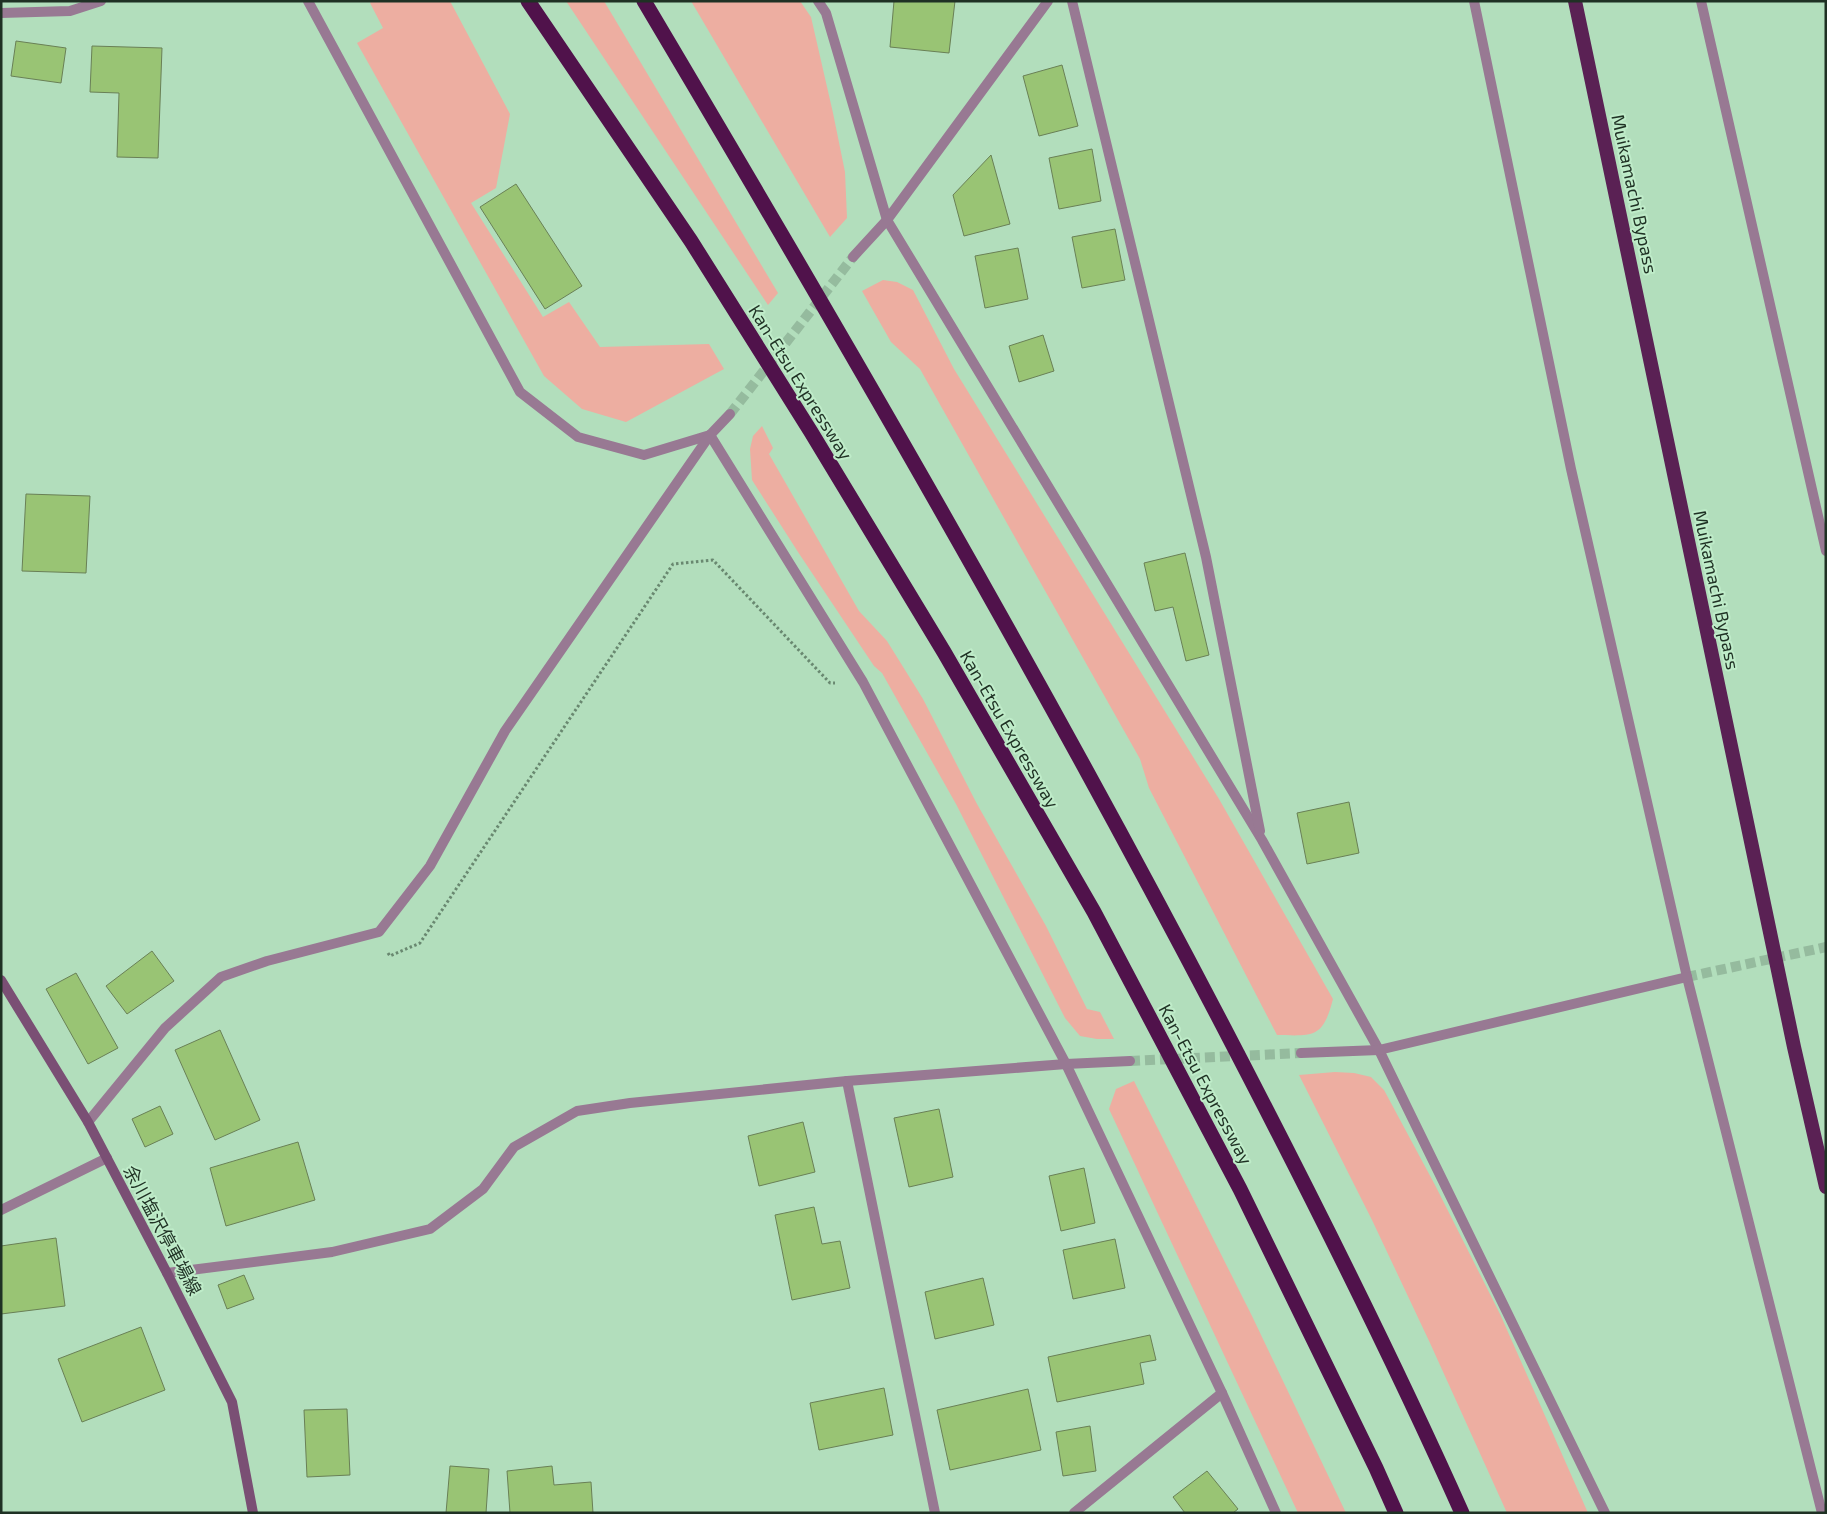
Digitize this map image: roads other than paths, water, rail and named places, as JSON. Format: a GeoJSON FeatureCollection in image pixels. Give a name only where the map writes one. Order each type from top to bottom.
{"type":"FeatureCollection","features":[{"type":"Feature","properties":{"kind":"highway","name":"Kan-Etsu Expressway"},"geometry":{"type":"LineString","coordinates":[[528,1],[691,242],[811,432],[944,652],[1094,912],[1240,1189],[1376,1468],[1396,1513]]}},
{"type":"Feature","properties":{"kind":"highway"},"geometry":{"type":"LineString","coordinates":[[644,1],[938,504],[1147,879],[1294,1161],[1423,1427],[1462,1513]]}},
{"type":"Feature","properties":{"kind":"highway","name":"Muikamachi Bypass"},"geometry":{"type":"LineString","coordinates":[[1575,1],[1792,1038],[1826,1187]]}},
{"type":"Feature","properties":{"kind":"main road","name":"余川塩沢停車場線"},"geometry":{"type":"LineString","coordinates":[[1,980],[88,1122],[168,1273],[232,1402],[253,1513]]}},
{"type":"Feature","properties":{"kind":"street"},"geometry":{"type":"LineString","coordinates":[[1,13],[70,11],[101,1]]}},
{"type":"Feature","properties":{"kind":"street"},"geometry":{"type":"LineString","coordinates":[[308,1],[520,392],[578,437],[644,455],[710,435]]}},
{"type":"Feature","properties":{"kind":"street"},"geometry":{"type":"LineString","coordinates":[[818,1],[826,13],[887,220],[1262,840],[1380,1050],[1605,1513]]}},
{"type":"Feature","properties":{"kind":"street"},"geometry":{"type":"LineString","coordinates":[[853,257],[887,220],[1048,1]]}},
{"type":"Feature","properties":{"kind":"street"},"geometry":{"type":"LineString","coordinates":[[1072,1],[1206,557],[1262,840]]}},
{"type":"Feature","properties":{"kind":"street"},"geometry":{"type":"LineString","coordinates":[[1474,1],[1571,469],[1687,977],[1822,1513]]}},
{"type":"Feature","properties":{"kind":"street"},"geometry":{"type":"LineString","coordinates":[[1702,1],[1826,551]]}},
{"type":"Feature","properties":{"kind":"street"},"geometry":{"type":"LineString","coordinates":[[88,1122],[165,1028],[221,977],[267,961],[379,932],[430,866],[505,732],[710,435],[730,414]]}},
{"type":"Feature","properties":{"kind":"street"},"geometry":{"type":"LineString","coordinates":[[710,435],[863,682],[1066,1064],[1222,1393],[1276,1513]]}},
{"type":"Feature","properties":{"kind":"street"},"geometry":{"type":"LineString","coordinates":[[1301,1053],[1380,1050],[1687,977]]}},
{"type":"Feature","properties":{"kind":"street"},"geometry":{"type":"LineString","coordinates":[[168,1273],[332,1252],[430,1229],[483,1189],[514,1147],[577,1111],[630,1103],[847,1081],[1066,1064],[1130,1061]]}},
{"type":"Feature","properties":{"kind":"street"},"geometry":{"type":"LineString","coordinates":[[847,1081],[935,1513]]}},
{"type":"Feature","properties":{"kind":"street"},"geometry":{"type":"LineString","coordinates":[[1,1210],[107,1158]]}},
{"type":"Feature","properties":{"kind":"street"},"geometry":{"type":"LineString","coordinates":[[1074,1513],[1222,1393]]}},
{"type":"Feature","properties":{"kind":"tunnel"},"geometry":{"type":"LineString","coordinates":[[730,414],[853,257]]}},
{"type":"Feature","properties":{"kind":"tunnel"},"geometry":{"type":"LineString","coordinates":[[1687,977],[1826,947]]}},
{"type":"Feature","properties":{"kind":"tunnel"},"geometry":{"type":"LineString","coordinates":[[1130,1061],[1301,1053]]}}]}
